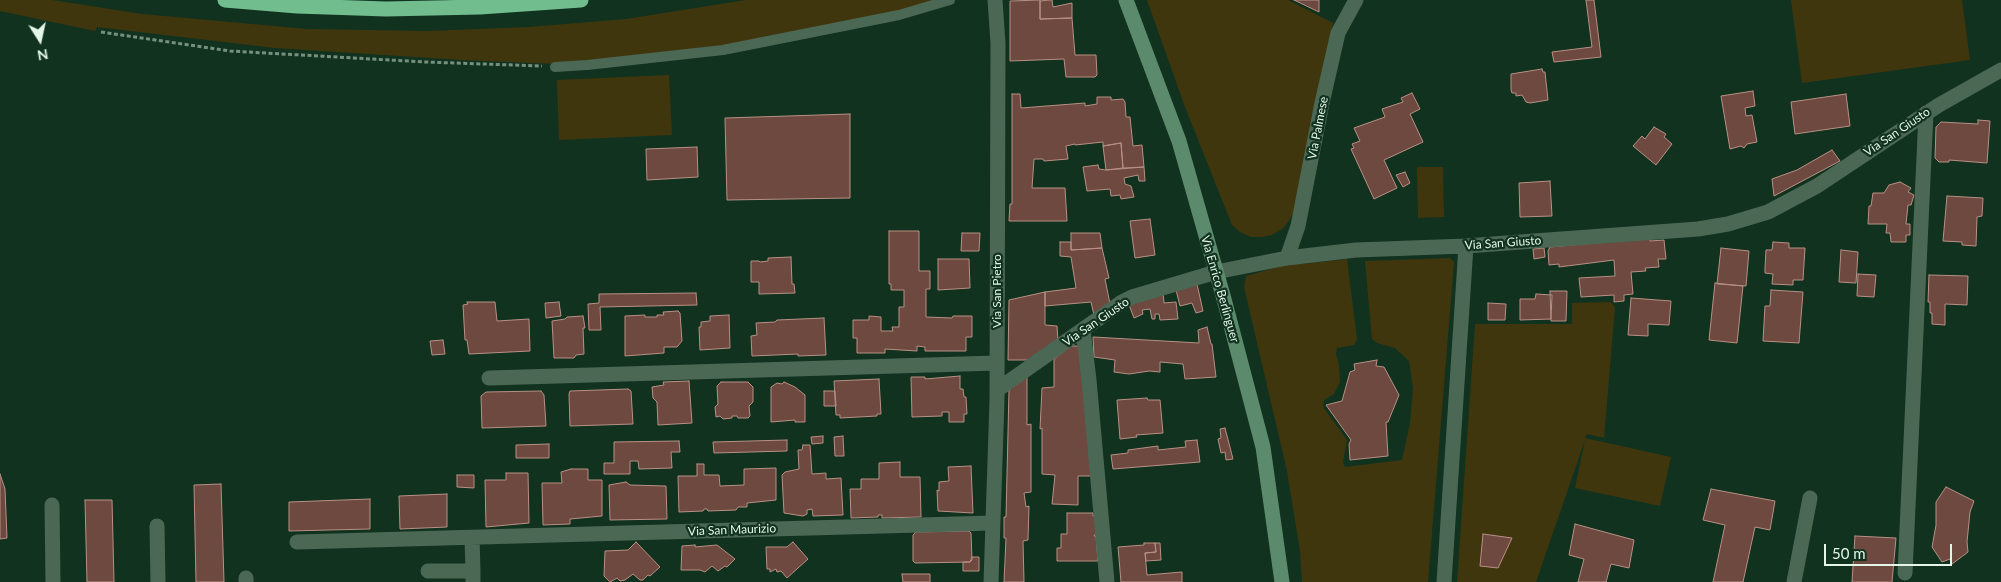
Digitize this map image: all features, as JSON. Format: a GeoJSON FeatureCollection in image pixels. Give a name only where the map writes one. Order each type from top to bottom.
{"type":"FeatureCollection","features":[{"type":"Feature","properties":{"kind":"highway"},"geometry":{"type":"LineString","coordinates":[[225,0],[297,6],[386,9],[480,7],[581,0]]}},
{"type":"Feature","properties":{"kind":"main road","name":"Via Enrico Berlinguer"},"geometry":{"type":"LineString","coordinates":[[1128,1],[1179,140],[1263,447],[1282,582]]}},
{"type":"Feature","properties":{"kind":"street","name":"Via San Pietro"},"geometry":{"type":"LineString","coordinates":[[991,582],[997,390],[998,43],[995,0]]}},
{"type":"Feature","properties":{"kind":"street","name":"Via Palmese"},"geometry":{"type":"LineString","coordinates":[[1287,258],[1300,217],[1322,103],[1338,33],[1356,0]]}},
{"type":"Feature","properties":{"kind":"street","name":"Via San Giusto"},"geometry":{"type":"LineString","coordinates":[[997,390],[1122,302],[1132,297],[1216,272],[1287,258],[1356,250],[1466,246],[1698,229],[1728,224],[1768,212],[1817,186],[1926,113],[2001,70]]}},
{"type":"Feature","properties":{"kind":"street"},"geometry":{"type":"LineString","coordinates":[[1905,572],[1926,113]]}},
{"type":"Feature","properties":{"kind":"street"},"geometry":{"type":"LineString","coordinates":[[1444,582],[1466,246]]}},
{"type":"Feature","properties":{"kind":"street"},"geometry":{"type":"LineString","coordinates":[[1083,330],[1107,582]]}},
{"type":"Feature","properties":{"kind":"street"},"geometry":{"type":"LineString","coordinates":[[489,378],[997,363]]}},
{"type":"Feature","properties":{"kind":"street"},"geometry":{"type":"LineString","coordinates":[[1794,582],[1810,498]]}},
{"type":"Feature","properties":{"kind":"street"},"geometry":{"type":"LineString","coordinates":[[52,505],[53,582]]}},
{"type":"Feature","properties":{"kind":"street","name":"Via San Maurizio"},"geometry":{"type":"LineString","coordinates":[[297,542],[993,523]]}},
{"type":"Feature","properties":{"kind":"street"},"geometry":{"type":"LineString","coordinates":[[157,526],[158,582]]}},
{"type":"Feature","properties":{"kind":"street"},"geometry":{"type":"LineString","coordinates":[[428,571],[473,576],[472,538]]}},
{"type":"Feature","properties":{"kind":"lane"},"geometry":{"type":"LineString","coordinates":[[555,67],[616,63],[723,50],[899,15],[950,0]]}},
{"type":"Feature","properties":{"kind":"path"},"geometry":{"type":"LineString","coordinates":[[101,32],[230,50],[425,62],[555,67]]}},
{"type":"Feature","properties":{"kind":"shaded area"},"geometry":{"type":"Polygon","coordinates":[[[0,0],[52,0],[142,14],[307,29],[428,31],[529,27],[626,19],[746,0],[936,0],[868,19],[736,44],[556,64],[275,48],[97,27],[95,31],[0,11],[0,0]]]}},
{"type":"Feature","properties":{"kind":"shaded area"},"geometry":{"type":"Polygon","coordinates":[[[1147,0],[1288,0],[1333,23],[1294,211],[1282,229],[1272,235],[1251,237],[1240,232],[1232,225],[1185,107],[1147,0]]]}},
{"type":"Feature","properties":{"kind":"shaded area"},"geometry":{"type":"Polygon","coordinates":[[[1791,0],[1962,0],[1970,60],[1802,83],[1791,0]]]}},
{"type":"Feature","properties":{"kind":"shaded area"},"geometry":{"type":"Polygon","coordinates":[[[669,75],[672,135],[559,140],[557,80],[669,75]]]}},
{"type":"Feature","properties":{"kind":"shaded area"},"geometry":{"type":"Polygon","coordinates":[[[1417,167],[1443,167],[1444,217],[1418,218],[1417,167]]]}},
{"type":"Feature","properties":{"kind":"shaded area"},"geometry":{"type":"Polygon","coordinates":[[[1450,258],[1454,262],[1428,582],[1302,582],[1300,551],[1287,471],[1244,287],[1246,276],[1295,262],[1304,264],[1347,259],[1357,339],[1354,345],[1337,348],[1336,354],[1340,382],[1334,394],[1324,400],[1323,407],[1347,440],[1343,462],[1345,467],[1402,460],[1410,423],[1413,388],[1409,361],[1395,348],[1377,343],[1372,339],[1365,261],[1450,258]]]}},
{"type":"Feature","properties":{"kind":"shaded area"},"geometry":{"type":"Polygon","coordinates":[[[1611,302],[1615,307],[1604,438],[1587,434],[1585,438],[1671,457],[1660,506],[1575,488],[1585,440],[1536,582],[1457,582],[1475,324],[1572,324],[1572,303],[1611,302]]]}},
{"type":"Feature","properties":{"kind":"building"},"geometry":{"type":"Polygon","coordinates":[[[1040,0],[1040,19],[1072,18],[1075,55],[1096,55],[1097,75],[1095,77],[1066,77],[1064,59],[1010,61],[1010,1],[1040,0]]]}},
{"type":"Feature","properties":{"kind":"building"},"geometry":{"type":"Polygon","coordinates":[[[1052,0],[1053,7],[1072,3],[1072,18],[1040,19],[1040,1],[1052,0]]]}},
{"type":"Feature","properties":{"kind":"building"},"geometry":{"type":"Polygon","coordinates":[[[1294,0],[1319,0],[1319,12],[1294,0]]]}},
{"type":"Feature","properties":{"kind":"building"},"geometry":{"type":"Polygon","coordinates":[[[1586,0],[1594,0],[1601,57],[1554,62],[1552,52],[1592,47],[1586,0]]]}},
{"type":"Feature","properties":{"kind":"building"},"geometry":{"type":"Polygon","coordinates":[[[1542,69],[1545,72],[1548,100],[1530,103],[1526,102],[1522,95],[1516,96],[1516,93],[1512,93],[1511,74],[1542,69]]]}},
{"type":"Feature","properties":{"kind":"building"},"geometry":{"type":"Polygon","coordinates":[[[1753,91],[1755,106],[1745,108],[1746,116],[1752,115],[1757,142],[1747,144],[1744,148],[1741,146],[1730,149],[1721,96],[1753,91]]]}},
{"type":"Feature","properties":{"kind":"building"},"geometry":{"type":"Polygon","coordinates":[[[1412,93],[1420,109],[1410,114],[1423,142],[1384,160],[1397,188],[1374,199],[1351,149],[1354,148],[1352,144],[1360,141],[1354,128],[1385,117],[1382,109],[1403,102],[1401,98],[1412,93]]]}},
{"type":"Feature","properties":{"kind":"building"},"geometry":{"type":"Polygon","coordinates":[[[1012,94],[1020,94],[1021,108],[1085,103],[1085,106],[1097,104],[1097,97],[1111,97],[1111,100],[1123,99],[1126,117],[1130,117],[1133,146],[1142,145],[1144,167],[1123,168],[1121,143],[1103,146],[1103,142],[1066,146],[1068,159],[1044,161],[1043,159],[1034,159],[1032,188],[1065,188],[1067,221],[1009,221],[1010,204],[1012,204],[1012,94]]]}},
{"type":"Feature","properties":{"kind":"building"},"geometry":{"type":"Polygon","coordinates":[[[1846,94],[1850,126],[1795,134],[1791,102],[1846,94]]]}},
{"type":"Feature","properties":{"kind":"building"},"geometry":{"type":"Polygon","coordinates":[[[850,114],[850,198],[727,200],[725,118],[850,114]]]}},
{"type":"Feature","properties":{"kind":"building"},"geometry":{"type":"Polygon","coordinates":[[[1978,120],[1990,121],[1987,163],[1949,160],[1949,162],[1939,162],[1935,158],[1936,127],[1941,122],[1978,124],[1978,120]]]}},
{"type":"Feature","properties":{"kind":"building"},"geometry":{"type":"Polygon","coordinates":[[[1654,127],[1666,134],[1664,137],[1672,144],[1656,165],[1633,146],[1642,136],[1645,139],[1654,127]]]}},
{"type":"Feature","properties":{"kind":"building"},"geometry":{"type":"Polygon","coordinates":[[[1121,143],[1123,168],[1106,170],[1103,146],[1121,143]]]}},
{"type":"Feature","properties":{"kind":"building"},"geometry":{"type":"Polygon","coordinates":[[[697,147],[698,177],[647,180],[646,149],[697,147]]]}},
{"type":"Feature","properties":{"kind":"building"},"geometry":{"type":"Polygon","coordinates":[[[1832,150],[1840,161],[1774,196],[1772,179],[1797,170],[1832,150]]]}},
{"type":"Feature","properties":{"kind":"building"},"geometry":{"type":"Polygon","coordinates":[[[1098,165],[1099,169],[1106,170],[1144,167],[1145,181],[1139,181],[1138,175],[1124,178],[1125,184],[1131,186],[1134,197],[1121,199],[1120,195],[1111,196],[1110,189],[1087,191],[1083,167],[1098,165]]]}},
{"type":"Feature","properties":{"kind":"building"},"geometry":{"type":"Polygon","coordinates":[[[1405,172],[1410,183],[1403,187],[1396,175],[1405,172]]]}},
{"type":"Feature","properties":{"kind":"building"},"geometry":{"type":"Polygon","coordinates":[[[1550,181],[1552,216],[1520,217],[1519,183],[1550,181]]]}},
{"type":"Feature","properties":{"kind":"building"},"geometry":{"type":"Polygon","coordinates":[[[1900,182],[1911,188],[1908,192],[1914,195],[1911,205],[1908,205],[1906,224],[1910,224],[1910,235],[1906,235],[1906,242],[1891,242],[1890,233],[1886,233],[1887,224],[1868,224],[1869,206],[1871,206],[1873,193],[1884,193],[1889,185],[1900,182]]]}},
{"type":"Feature","properties":{"kind":"building"},"geometry":{"type":"Polygon","coordinates":[[[1947,196],[1983,198],[1982,216],[1977,217],[1976,246],[1962,245],[1962,242],[1943,241],[1947,196]]]}},
{"type":"Feature","properties":{"kind":"building"},"geometry":{"type":"Polygon","coordinates":[[[1150,219],[1155,255],[1135,258],[1130,221],[1150,219]]]}},
{"type":"Feature","properties":{"kind":"building"},"geometry":{"type":"Polygon","coordinates":[[[889,231],[919,231],[919,271],[930,271],[930,289],[926,289],[926,317],[952,318],[953,316],[972,316],[972,337],[966,337],[966,351],[925,351],[925,347],[917,346],[917,351],[885,349],[885,353],[857,353],[857,338],[853,338],[853,320],[869,320],[869,316],[881,317],[881,331],[893,331],[892,327],[899,327],[899,307],[904,307],[904,290],[891,290],[891,284],[889,284],[889,231]]]}},
{"type":"Feature","properties":{"kind":"building"},"geometry":{"type":"Polygon","coordinates":[[[962,233],[980,233],[979,251],[961,251],[962,233]]]}},
{"type":"Feature","properties":{"kind":"building"},"geometry":{"type":"Polygon","coordinates":[[[1071,233],[1100,233],[1102,248],[1071,250],[1071,233]]]}},
{"type":"Feature","properties":{"kind":"building"},"geometry":{"type":"Polygon","coordinates":[[[1649,238],[1650,241],[1664,240],[1666,259],[1658,259],[1659,267],[1645,268],[1646,271],[1631,272],[1633,294],[1624,295],[1624,301],[1614,302],[1614,295],[1581,297],[1579,278],[1615,276],[1614,260],[1559,267],[1559,264],[1549,265],[1548,251],[1550,247],[1649,238]]]}},
{"type":"Feature","properties":{"kind":"building"},"geometry":{"type":"Polygon","coordinates":[[[1060,242],[1071,242],[1071,250],[1102,248],[1109,278],[1105,279],[1110,304],[1094,315],[1091,302],[1045,306],[1045,292],[1076,288],[1071,257],[1060,256],[1060,242]]]}},
{"type":"Feature","properties":{"kind":"building"},"geometry":{"type":"Polygon","coordinates":[[[1773,242],[1789,243],[1789,248],[1805,248],[1803,280],[1793,280],[1793,285],[1772,284],[1773,274],[1765,273],[1765,268],[1766,250],[1772,250],[1773,242]]]}},
{"type":"Feature","properties":{"kind":"building"},"geometry":{"type":"Polygon","coordinates":[[[1544,248],[1545,257],[1534,259],[1533,249],[1544,248]]]}},
{"type":"Feature","properties":{"kind":"building"},"geometry":{"type":"Polygon","coordinates":[[[1721,248],[1749,251],[1746,286],[1717,284],[1721,248]]]}},
{"type":"Feature","properties":{"kind":"building"},"geometry":{"type":"Polygon","coordinates":[[[1841,250],[1858,252],[1856,283],[1839,282],[1841,250]]]}},
{"type":"Feature","properties":{"kind":"building"},"geometry":{"type":"Polygon","coordinates":[[[791,257],[792,284],[794,284],[795,293],[759,294],[759,282],[751,282],[751,261],[760,262],[768,261],[768,258],[791,257]]]}},
{"type":"Feature","properties":{"kind":"building"},"geometry":{"type":"Polygon","coordinates":[[[938,259],[969,259],[970,288],[938,290],[938,259]]]}},
{"type":"Feature","properties":{"kind":"building"},"geometry":{"type":"Polygon","coordinates":[[[1858,274],[1876,275],[1874,297],[1857,296],[1858,274]]]}},
{"type":"Feature","properties":{"kind":"building"},"geometry":{"type":"Polygon","coordinates":[[[1929,275],[1968,276],[1967,305],[1945,304],[1945,325],[1932,324],[1930,302],[1928,302],[1929,275]]]}},
{"type":"Feature","properties":{"kind":"building"},"geometry":{"type":"Polygon","coordinates":[[[1715,283],[1743,286],[1737,343],[1709,340],[1715,283]]]}},
{"type":"Feature","properties":{"kind":"building"},"geometry":{"type":"Polygon","coordinates":[[[1197,284],[1203,311],[1196,313],[1192,303],[1180,306],[1176,290],[1197,284]]]}},
{"type":"Feature","properties":{"kind":"building"},"geometry":{"type":"Polygon","coordinates":[[[1771,290],[1803,292],[1799,343],[1763,341],[1765,306],[1770,306],[1771,290]]]}},
{"type":"Feature","properties":{"kind":"building"},"geometry":{"type":"Polygon","coordinates":[[[1550,291],[1567,291],[1566,321],[1551,321],[1550,291]]]}},
{"type":"Feature","properties":{"kind":"building"},"geometry":{"type":"Polygon","coordinates":[[[1045,292],[1045,325],[1057,326],[1058,341],[1028,360],[1008,360],[1009,300],[1045,292]]]}},
{"type":"Feature","properties":{"kind":"building"},"geometry":{"type":"Polygon","coordinates":[[[1163,292],[1164,303],[1176,302],[1178,319],[1160,320],[1159,314],[1155,314],[1155,319],[1152,319],[1150,309],[1142,310],[1143,314],[1134,318],[1129,305],[1163,292]]]}},
{"type":"Feature","properties":{"kind":"building"},"geometry":{"type":"Polygon","coordinates":[[[696,293],[697,305],[600,307],[601,330],[589,330],[588,304],[599,303],[599,294],[696,293]]]}},
{"type":"Feature","properties":{"kind":"building"},"geometry":{"type":"Polygon","coordinates":[[[1536,294],[1552,295],[1551,319],[1520,320],[1520,299],[1535,299],[1536,294]]]}},
{"type":"Feature","properties":{"kind":"building"},"geometry":{"type":"Polygon","coordinates":[[[1631,298],[1671,301],[1669,325],[1648,324],[1648,336],[1628,335],[1631,298]]]}},
{"type":"Feature","properties":{"kind":"building"},"geometry":{"type":"Polygon","coordinates":[[[467,302],[495,302],[497,321],[529,319],[530,351],[469,354],[467,340],[465,340],[463,305],[468,304],[467,302]]]}},
{"type":"Feature","properties":{"kind":"building"},"geometry":{"type":"Polygon","coordinates":[[[559,302],[561,316],[546,318],[545,303],[559,302]]]}},
{"type":"Feature","properties":{"kind":"building"},"geometry":{"type":"Polygon","coordinates":[[[1488,303],[1506,304],[1505,320],[1488,320],[1488,303]]]}},
{"type":"Feature","properties":{"kind":"building"},"geometry":{"type":"Polygon","coordinates":[[[678,311],[680,313],[682,341],[677,347],[664,347],[664,353],[625,356],[625,316],[645,315],[645,317],[657,317],[657,315],[664,315],[663,312],[678,311]]]}},
{"type":"Feature","properties":{"kind":"building"},"geometry":{"type":"Polygon","coordinates":[[[729,315],[730,348],[700,350],[699,327],[701,327],[701,322],[710,321],[710,316],[729,315]]]}},
{"type":"Feature","properties":{"kind":"building"},"geometry":{"type":"Polygon","coordinates":[[[583,316],[585,328],[583,328],[584,354],[576,355],[574,358],[554,358],[552,321],[567,317],[583,316]]]}},
{"type":"Feature","properties":{"kind":"building"},"geometry":{"type":"Polygon","coordinates":[[[824,318],[826,355],[752,356],[751,336],[757,335],[756,323],[824,318]]]}},
{"type":"Feature","properties":{"kind":"building"},"geometry":{"type":"Polygon","coordinates":[[[1207,327],[1212,344],[1216,377],[1185,379],[1183,364],[1160,362],[1160,372],[1149,371],[1129,374],[1114,372],[1115,360],[1094,357],[1093,337],[1199,343],[1198,330],[1207,327]]]}},
{"type":"Feature","properties":{"kind":"building"},"geometry":{"type":"Polygon","coordinates":[[[443,340],[445,354],[432,355],[430,341],[443,340]]]}},
{"type":"Feature","properties":{"kind":"building"},"geometry":{"type":"Polygon","coordinates":[[[1071,346],[1077,346],[1082,349],[1091,476],[1078,476],[1078,505],[1052,504],[1055,475],[1042,474],[1042,428],[1040,429],[1042,388],[1054,387],[1054,359],[1071,346]]]}},
{"type":"Feature","properties":{"kind":"building"},"geometry":{"type":"Polygon","coordinates":[[[1377,360],[1376,366],[1384,367],[1399,395],[1388,422],[1386,422],[1388,456],[1350,460],[1349,444],[1351,440],[1326,405],[1342,401],[1350,372],[1355,370],[1354,364],[1377,360]]]}},
{"type":"Feature","properties":{"kind":"building"},"geometry":{"type":"Polygon","coordinates":[[[960,376],[960,389],[963,389],[964,397],[966,397],[967,414],[964,414],[964,422],[949,422],[949,412],[942,412],[942,416],[912,417],[911,377],[925,377],[925,379],[960,376]]]}},
{"type":"Feature","properties":{"kind":"building"},"geometry":{"type":"Polygon","coordinates":[[[1027,377],[1027,425],[1031,424],[1031,492],[1024,493],[1026,507],[1029,506],[1028,540],[1023,541],[1024,582],[1004,582],[1006,538],[1004,538],[1004,517],[1006,517],[1009,390],[1027,377]]]}},
{"type":"Feature","properties":{"kind":"building"},"geometry":{"type":"Polygon","coordinates":[[[879,379],[881,414],[877,414],[877,416],[840,418],[840,415],[836,415],[834,381],[879,379]]]}},
{"type":"Feature","properties":{"kind":"building"},"geometry":{"type":"Polygon","coordinates":[[[689,381],[692,423],[658,425],[657,402],[653,398],[652,387],[664,385],[663,382],[689,381]]]}},
{"type":"Feature","properties":{"kind":"building"},"geometry":{"type":"Polygon","coordinates":[[[721,382],[748,382],[753,387],[753,402],[749,406],[750,416],[748,418],[732,416],[732,418],[723,419],[720,416],[716,417],[715,407],[718,404],[717,386],[721,382]]]}},
{"type":"Feature","properties":{"kind":"building"},"geometry":{"type":"Polygon","coordinates":[[[784,382],[795,387],[805,395],[805,422],[795,422],[795,420],[771,422],[771,387],[777,383],[782,384],[784,382]]]}},
{"type":"Feature","properties":{"kind":"building"},"geometry":{"type":"Polygon","coordinates":[[[628,389],[631,391],[633,424],[570,426],[570,391],[628,389]]]}},
{"type":"Feature","properties":{"kind":"building"},"geometry":{"type":"Polygon","coordinates":[[[541,391],[544,395],[546,426],[482,428],[481,396],[486,392],[541,391]]]}},
{"type":"Feature","properties":{"kind":"building"},"geometry":{"type":"Polygon","coordinates":[[[824,391],[835,391],[836,406],[824,406],[824,391]]]}},
{"type":"Feature","properties":{"kind":"building"},"geometry":{"type":"Polygon","coordinates":[[[1147,398],[1148,400],[1160,400],[1163,433],[1136,435],[1137,437],[1120,439],[1117,400],[1147,398]]]}},
{"type":"Feature","properties":{"kind":"building"},"geometry":{"type":"Polygon","coordinates":[[[1225,428],[1233,459],[1226,460],[1225,452],[1221,453],[1218,439],[1221,438],[1220,429],[1225,428]]]}},
{"type":"Feature","properties":{"kind":"building"},"geometry":{"type":"Polygon","coordinates":[[[823,436],[823,443],[812,444],[811,437],[823,436]]]}},
{"type":"Feature","properties":{"kind":"building"},"geometry":{"type":"Polygon","coordinates":[[[843,436],[844,456],[835,456],[834,437],[843,436]]]}},
{"type":"Feature","properties":{"kind":"building"},"geometry":{"type":"Polygon","coordinates":[[[787,440],[787,451],[714,453],[713,442],[787,440]]]}},
{"type":"Feature","properties":{"kind":"building"},"geometry":{"type":"Polygon","coordinates":[[[1197,440],[1200,462],[1113,469],[1111,455],[1128,453],[1128,450],[1158,446],[1158,450],[1186,447],[1185,441],[1197,440]]]}},
{"type":"Feature","properties":{"kind":"building"},"geometry":{"type":"Polygon","coordinates":[[[679,441],[680,452],[671,452],[672,468],[639,469],[638,461],[630,461],[630,474],[604,474],[604,463],[614,463],[614,442],[679,441]]]}},
{"type":"Feature","properties":{"kind":"building"},"geometry":{"type":"Polygon","coordinates":[[[549,444],[549,458],[516,458],[516,445],[549,444]]]}},
{"type":"Feature","properties":{"kind":"building"},"geometry":{"type":"Polygon","coordinates":[[[803,445],[810,445],[812,474],[826,473],[826,479],[841,478],[843,515],[813,516],[812,509],[807,510],[807,514],[803,516],[784,513],[782,475],[785,472],[799,469],[798,450],[802,450],[803,445]]]}},
{"type":"Feature","properties":{"kind":"building"},"geometry":{"type":"Polygon","coordinates":[[[900,462],[900,477],[920,477],[921,517],[882,518],[882,515],[878,515],[878,517],[851,518],[850,489],[861,489],[861,479],[879,479],[879,463],[900,462]]]}},
{"type":"Feature","properties":{"kind":"building"},"geometry":{"type":"Polygon","coordinates":[[[697,464],[704,464],[704,475],[719,475],[720,486],[744,485],[744,469],[776,468],[776,500],[747,503],[747,507],[738,507],[736,510],[708,511],[704,509],[703,511],[679,512],[678,476],[697,476],[697,464]]]}},
{"type":"Feature","properties":{"kind":"building"},"geometry":{"type":"Polygon","coordinates":[[[971,466],[973,513],[938,511],[937,490],[939,491],[939,482],[949,481],[948,467],[971,466]]]}},
{"type":"Feature","properties":{"kind":"building"},"geometry":{"type":"Polygon","coordinates":[[[571,469],[588,469],[588,480],[602,480],[602,516],[570,519],[570,524],[543,525],[542,483],[562,483],[561,472],[571,469]]]}},
{"type":"Feature","properties":{"kind":"building"},"geometry":{"type":"Polygon","coordinates":[[[506,473],[528,473],[529,523],[486,527],[485,480],[506,480],[506,473]]]}},
{"type":"Feature","properties":{"kind":"building"},"geometry":{"type":"Polygon","coordinates":[[[0,474],[5,489],[7,538],[0,539],[0,474]]]}},
{"type":"Feature","properties":{"kind":"building"},"geometry":{"type":"Polygon","coordinates":[[[457,475],[474,475],[474,488],[457,487],[457,475]]]}},
{"type":"Feature","properties":{"kind":"building"},"geometry":{"type":"Polygon","coordinates":[[[626,482],[630,485],[666,486],[667,519],[610,520],[609,485],[626,482]]]}},
{"type":"Feature","properties":{"kind":"building"},"geometry":{"type":"Polygon","coordinates":[[[221,484],[224,582],[196,582],[194,485],[221,484]]]}},
{"type":"Feature","properties":{"kind":"building"},"geometry":{"type":"Polygon","coordinates":[[[1946,487],[1974,501],[1970,512],[1968,552],[1952,564],[1950,559],[1942,562],[1932,547],[1936,525],[1936,502],[1946,487]]]}},
{"type":"Feature","properties":{"kind":"building"},"geometry":{"type":"Polygon","coordinates":[[[1711,489],[1775,501],[1770,530],[1755,527],[1743,582],[1713,582],[1725,525],[1703,520],[1711,489]]]}},
{"type":"Feature","properties":{"kind":"building"},"geometry":{"type":"Polygon","coordinates":[[[447,494],[447,527],[400,529],[399,496],[447,494]]]}},
{"type":"Feature","properties":{"kind":"building"},"geometry":{"type":"Polygon","coordinates":[[[370,499],[370,529],[289,531],[289,502],[370,499]]]}},
{"type":"Feature","properties":{"kind":"building"},"geometry":{"type":"Polygon","coordinates":[[[85,500],[112,500],[114,582],[87,582],[85,500]]]}},
{"type":"Feature","properties":{"kind":"building"},"geometry":{"type":"Polygon","coordinates":[[[1067,513],[1093,513],[1093,516],[1096,516],[1096,533],[1094,536],[1096,536],[1098,561],[1057,561],[1057,548],[1061,548],[1061,534],[1067,534],[1067,513]]]}},
{"type":"Feature","properties":{"kind":"building"},"geometry":{"type":"Polygon","coordinates":[[[1575,524],[1634,540],[1629,568],[1611,564],[1606,582],[1578,582],[1584,559],[1569,555],[1575,524]]]}},
{"type":"Feature","properties":{"kind":"building"},"geometry":{"type":"Polygon","coordinates":[[[969,531],[971,533],[972,560],[970,562],[915,563],[913,561],[913,535],[916,532],[969,531]]]}},
{"type":"Feature","properties":{"kind":"building"},"geometry":{"type":"Polygon","coordinates":[[[1483,534],[1512,538],[1498,568],[1480,566],[1483,534]]]}},
{"type":"Feature","properties":{"kind":"building"},"geometry":{"type":"Polygon","coordinates":[[[1855,536],[1896,538],[1892,582],[1852,582],[1855,536]]]}},
{"type":"Feature","properties":{"kind":"building"},"geometry":{"type":"Polygon","coordinates":[[[636,542],[660,567],[643,580],[640,580],[633,574],[625,580],[620,581],[617,578],[610,582],[604,576],[605,551],[628,550],[636,542]]]}},
{"type":"Feature","properties":{"kind":"building"},"geometry":{"type":"Polygon","coordinates":[[[793,542],[808,559],[787,578],[781,571],[777,572],[776,569],[770,572],[770,569],[767,569],[766,547],[787,547],[793,542]]]}},
{"type":"Feature","properties":{"kind":"building"},"geometry":{"type":"Polygon","coordinates":[[[1144,543],[1155,543],[1156,552],[1145,553],[1147,575],[1182,572],[1182,582],[1121,582],[1118,547],[1144,545],[1144,543]]]}},
{"type":"Feature","properties":{"kind":"building"},"geometry":{"type":"Polygon","coordinates":[[[1155,543],[1160,543],[1161,560],[1146,561],[1145,553],[1156,552],[1155,543]]]}},
{"type":"Feature","properties":{"kind":"building"},"geometry":{"type":"Polygon","coordinates":[[[695,545],[695,547],[717,545],[735,559],[727,567],[725,566],[718,571],[712,566],[705,572],[700,570],[681,570],[682,546],[695,545]]]}},
{"type":"Feature","properties":{"kind":"building"},"geometry":{"type":"Polygon","coordinates":[[[972,557],[979,557],[979,571],[963,571],[963,562],[970,562],[972,557]]]}},
{"type":"Feature","properties":{"kind":"building"},"geometry":{"type":"Polygon","coordinates":[[[902,574],[930,574],[930,582],[903,582],[902,574]]]}}]}
